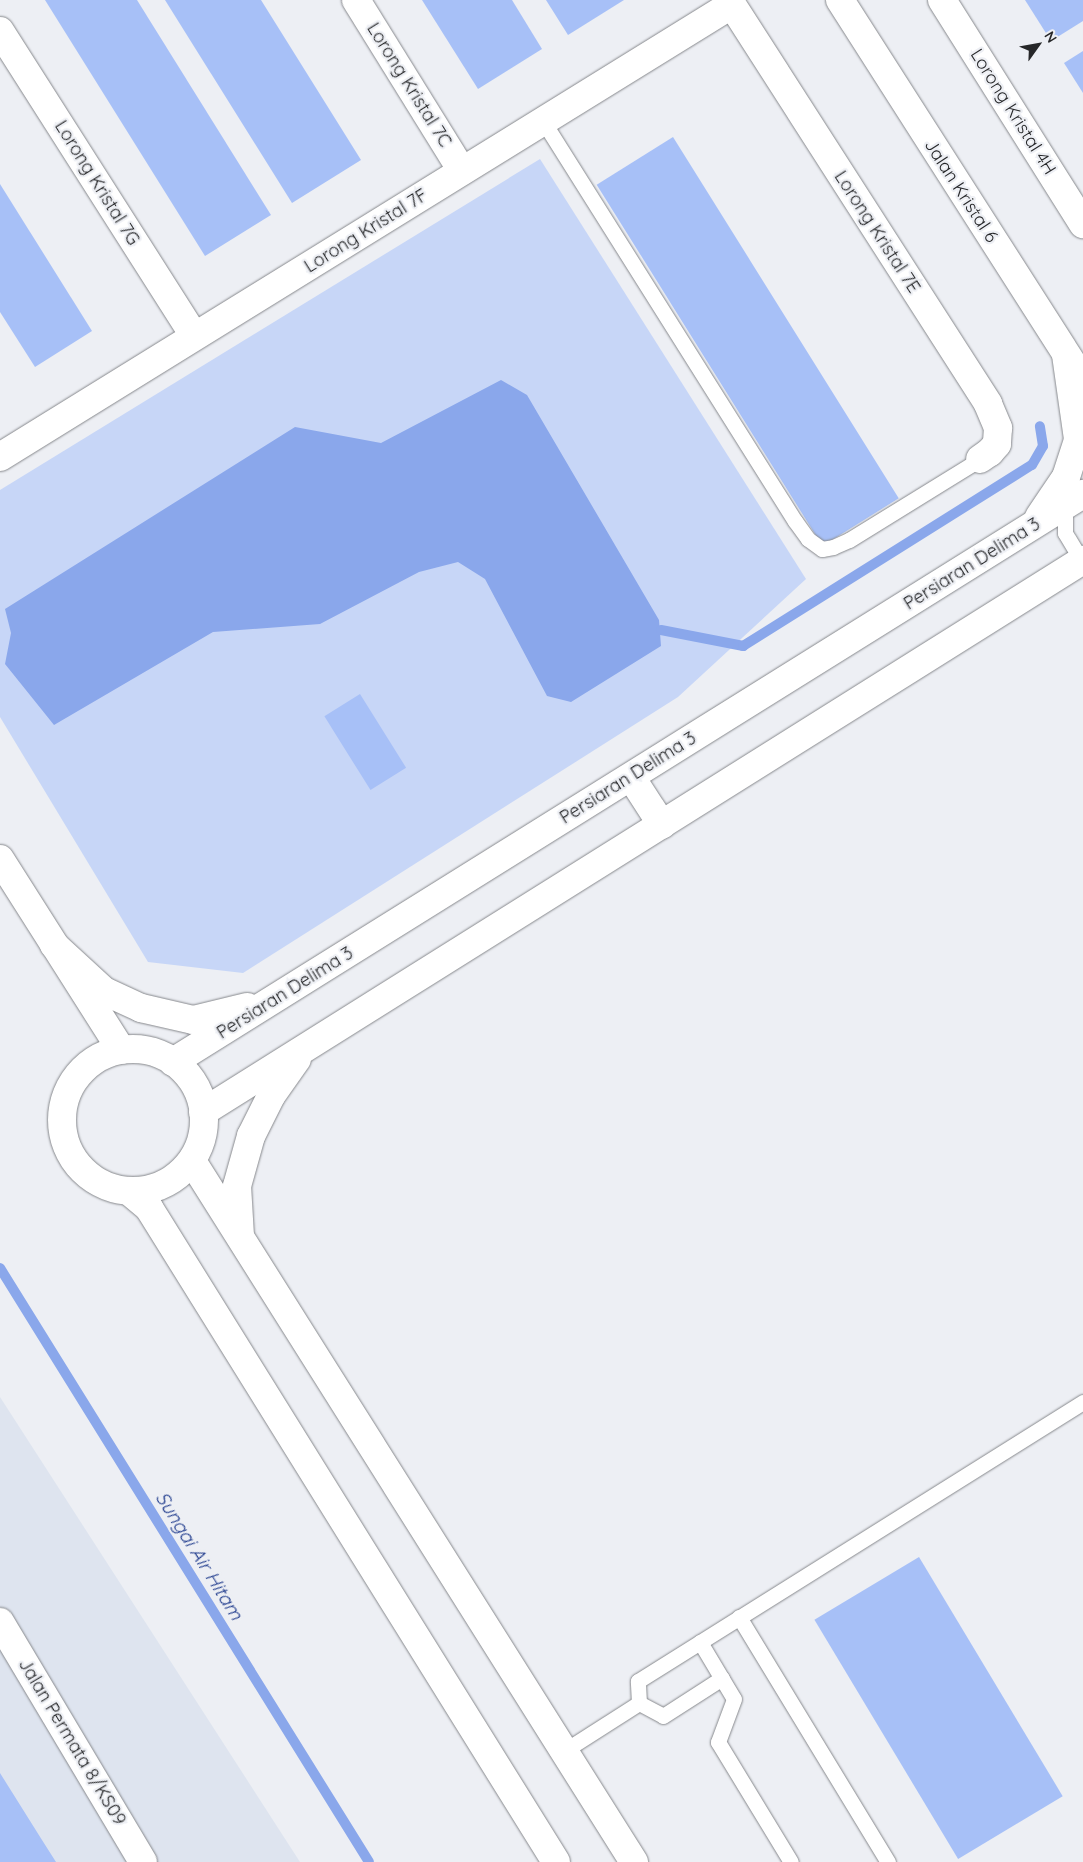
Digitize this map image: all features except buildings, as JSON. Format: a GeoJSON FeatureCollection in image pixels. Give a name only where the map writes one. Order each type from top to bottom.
{"type":"FeatureCollection","features":[{"type":"Feature","properties":{"kind":"street","name":"Lorong Kristal 7C"},"geometry":{"type":"LineString","coordinates":[[356,0],[462,171]]}},
{"type":"Feature","properties":{"kind":"street","name":"Jalan Kristal 6"},"geometry":{"type":"LineString","coordinates":[[840,0],[1074,359],[1083,381]]}},
{"type":"Feature","properties":{"kind":"street","name":"Lorong Kristal 4H"},"geometry":{"type":"LineString","coordinates":[[942,0],[1083,224]]}},
{"type":"Feature","properties":{"kind":"street","name":"Lorong Kristal 7F"},"geometry":{"type":"LineString","coordinates":[[0,457],[543,121],[730,2]]}},
{"type":"Feature","properties":{"kind":"street","name":"Lorong Kristal 7E"},"geometry":{"type":"LineString","coordinates":[[730,2],[988,404],[998,428],[997,444],[980,459]]}},
{"type":"Feature","properties":{"kind":"street","name":"Lorong Kristal 7G"},"geometry":{"type":"LineString","coordinates":[[0,31],[194,336]]}},
{"type":"Feature","properties":{"kind":"street"},"geometry":{"type":"LineString","coordinates":[[1035,524],[1066,477],[1078,439],[1074,359]]}},
{"type":"Feature","properties":{"kind":"street","name":"Persiaran Delima 3"},"geometry":{"type":"LineString","coordinates":[[173,1062],[1074,500]]}},
{"type":"Feature","properties":{"kind":"street"},"geometry":{"type":"LineString","coordinates":[[203,1112],[1082,561]]}},
{"type":"Feature","properties":{"kind":"street"},"geometry":{"type":"LineString","coordinates":[[631,777],[662,825]]}},
{"type":"Feature","properties":{"kind":"street"},"geometry":{"type":"LineString","coordinates":[[0,859],[121,1050]]}},
{"type":"Feature","properties":{"kind":"street"},"geometry":{"type":"LineString","coordinates":[[54,945],[104,991],[141,1008],[193,1020],[272,1000]]}},
{"type":"Feature","properties":{"kind":"street"},"geometry":{"type":"LineString","coordinates":[[240,1238],[237,1186],[251,1136],[271,1096],[303,1049]]}},
{"type":"Feature","properties":{"kind":"street"},"geometry":{"type":"LineString","coordinates":[[121,1050],[149,1050],[173,1062],[189,1076],[200,1096],[205,1119],[201,1142],[192,1161],[174,1179],[153,1189],[130,1192],[108,1187],[88,1176],[72,1158],[63,1136],[62,1112],[68,1088],[82,1069],[102,1056],[121,1050]]}},
{"type":"Feature","properties":{"kind":"street"},"geometry":{"type":"LineString","coordinates":[[192,1161],[634,1862]]}},
{"type":"Feature","properties":{"kind":"street"},"geometry":{"type":"LineString","coordinates":[[130,1192],[150,1208],[556,1862]]}},
{"type":"Feature","properties":{"kind":"street","name":"Jalan Permata 8/KS09"},"geometry":{"type":"LineString","coordinates":[[0,1622],[143,1862]]}},
{"type":"Feature","properties":{"kind":"lane"},"geometry":{"type":"LineString","coordinates":[[543,121],[795,522],[808,539],[822,549],[841,543],[980,459]]}},
{"type":"Feature","properties":{"kind":"lane"},"geometry":{"type":"LineString","coordinates":[[1074,500],[1065,533],[1082,561]]}},
{"type":"Feature","properties":{"kind":"lane"},"geometry":{"type":"LineString","coordinates":[[640,1703],[638,1681],[1083,1402]]}},
{"type":"Feature","properties":{"kind":"lane"},"geometry":{"type":"LineString","coordinates":[[739,1617],[888,1862]]}},
{"type":"Feature","properties":{"kind":"lane"},"geometry":{"type":"LineString","coordinates":[[700,1642],[734,1699],[718,1742],[791,1862]]}},
{"type":"Feature","properties":{"kind":"lane"},"geometry":{"type":"LineString","coordinates":[[640,1703],[663,1716],[722,1678]]}},
{"type":"Feature","properties":{"kind":"lane"},"geometry":{"type":"LineString","coordinates":[[564,1751],[640,1703]]}},
{"type":"Feature","properties":{"kind":"shaded area"},"geometry":{"type":"Polygon","coordinates":[[[540,159],[806,579],[678,697],[243,973],[148,962],[0,717],[0,490],[540,159]]]}},
{"type":"Feature","properties":{"kind":"shaded area"},"geometry":{"type":"Polygon","coordinates":[[[0,1397],[300,1862],[0,1862],[0,1397]]]}},
{"type":"Feature","properties":{"kind":"water"},"geometry":{"type":"Polygon","coordinates":[[[501,380],[527,395],[659,620],[661,646],[571,702],[547,696],[485,579],[458,562],[419,572],[320,624],[213,632],[54,725],[5,664],[11,633],[5,609],[295,427],[381,443],[501,380]]]}},
{"type":"Feature","properties":{"kind":"waterway"},"geometry":{"type":"LineString","coordinates":[[661,630],[743,646],[1032,465],[1043,446],[1040,426]]}},
{"type":"Feature","properties":{"kind":"waterway","name":"Sungai Air Hitam"},"geometry":{"type":"LineString","coordinates":[[0,1268],[369,1862]]}}]}
